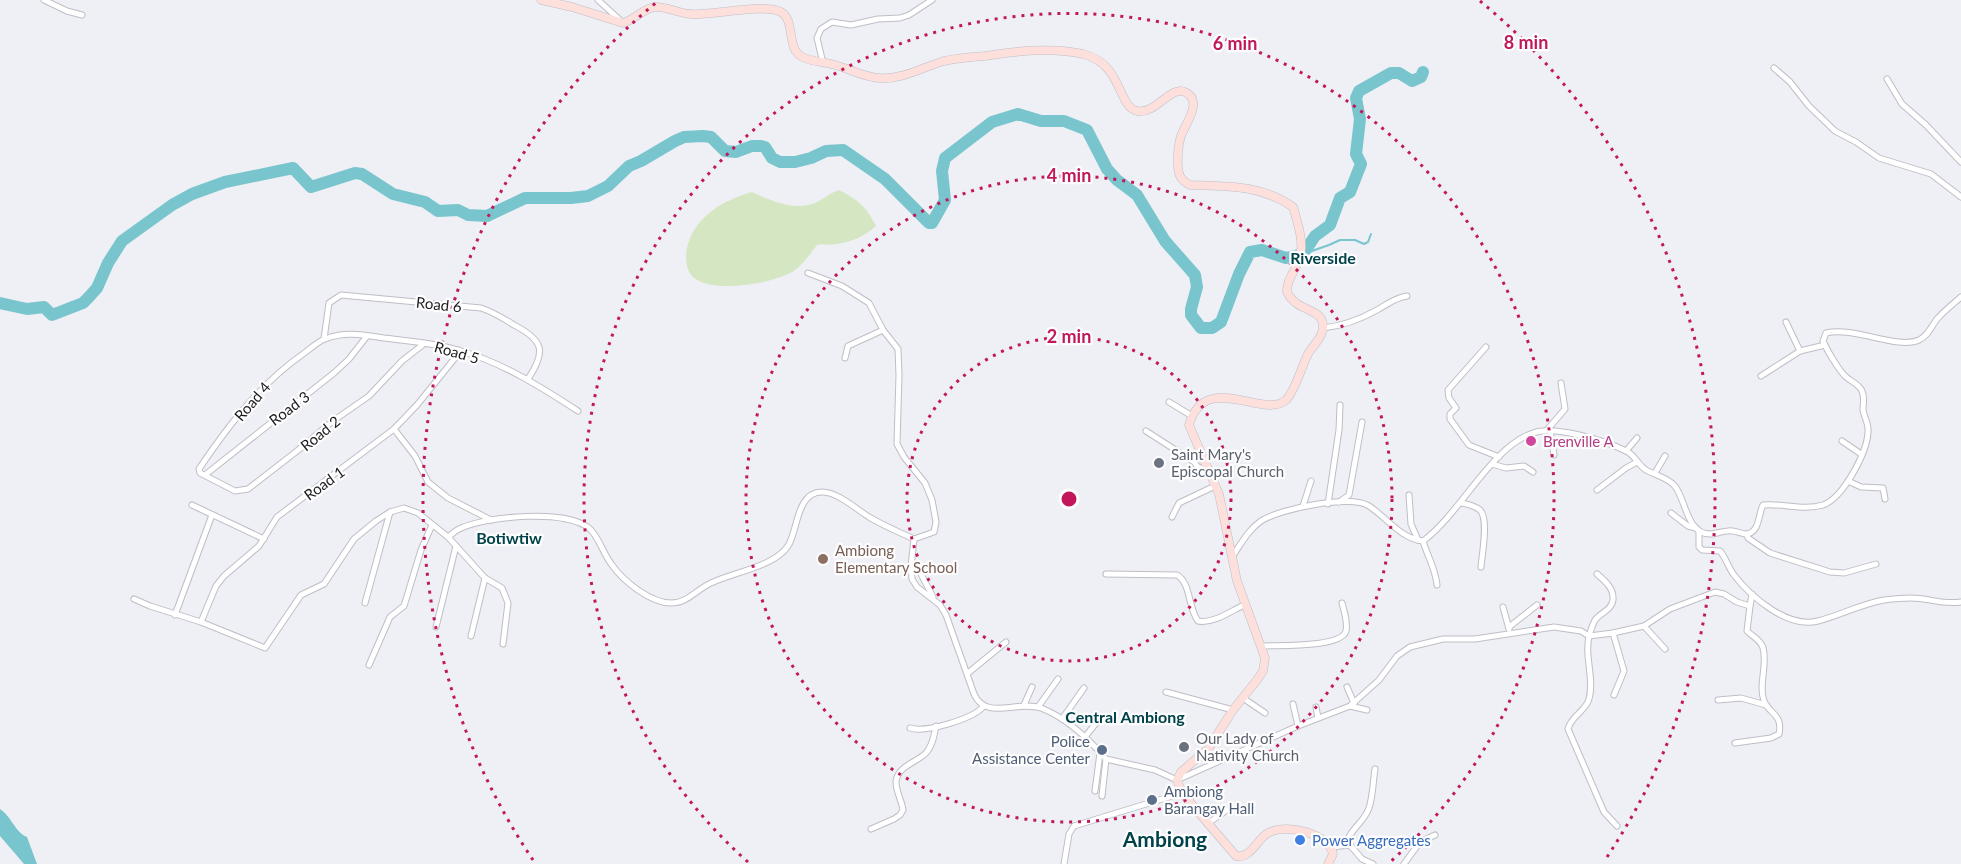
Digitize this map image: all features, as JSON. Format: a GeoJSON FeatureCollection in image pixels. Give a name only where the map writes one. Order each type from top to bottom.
{"type":"FeatureCollection","features":[{"type":"Feature","properties":{"kind":"main road"},"geometry":{"type":"LineString","coordinates":[[542,0],[623,23],[656,7],[690,14],[736,11],[782,12],[787,18],[794,48],[802,58],[880,78],[912,73],[944,62],[1008,51],[1065,51],[1095,58],[1107,66],[1116,78],[1128,104],[1139,111],[1152,108],[1174,92],[1186,92],[1191,97],[1193,109],[1180,138],[1180,177],[1190,185],[1236,186],[1261,191],[1281,198],[1293,207],[1302,247],[1300,258],[1288,281],[1287,292],[1296,303],[1319,315],[1323,328],[1320,338],[1308,354],[1287,399],[1279,404],[1217,399],[1201,405],[1192,416],[1189,425],[1210,471],[1221,505],[1244,605],[1262,646],[1265,658],[1263,671],[1233,710],[1208,749],[1181,772],[1177,780],[1182,794],[1232,853],[1240,857],[1248,854],[1266,834],[1281,828],[1321,838],[1331,847],[1333,854],[1328,864]]}},
{"type":"Feature","properties":{"kind":"street"},"geometry":{"type":"LineString","coordinates":[[44,0],[82,15]]}},
{"type":"Feature","properties":{"kind":"street"},"geometry":{"type":"LineString","coordinates":[[598,0],[623,23]]}},
{"type":"Feature","properties":{"kind":"street"},"geometry":{"type":"LineString","coordinates":[[823,63],[817,38],[825,25],[832,22],[851,24],[900,18],[933,0]]}},
{"type":"Feature","properties":{"kind":"street"},"geometry":{"type":"LineString","coordinates":[[1774,68],[1835,131],[1879,158],[1931,174],[1961,197]]}},
{"type":"Feature","properties":{"kind":"street"},"geometry":{"type":"LineString","coordinates":[[1887,79],[1902,104],[1926,125],[1961,162]]}},
{"type":"Feature","properties":{"kind":"street"},"geometry":{"type":"LineString","coordinates":[[448,537],[459,529],[491,520],[540,516],[582,523],[591,530],[622,578],[651,599],[671,603],[688,599],[714,581],[772,560],[783,553],[789,545],[805,502],[811,495],[818,492],[834,495],[870,518],[914,540],[934,532],[936,522],[932,500],[925,483],[904,457],[897,444],[898,349],[883,330],[869,303],[842,286],[808,273]]}},
{"type":"Feature","properties":{"kind":"street","name":"Road 6"},"geometry":{"type":"LineString","coordinates":[[324,339],[329,303],[341,295],[480,308],[491,311],[529,333],[537,341],[540,350],[539,359],[528,379]]}},
{"type":"Feature","properties":{"kind":"street"},"geometry":{"type":"LineString","coordinates":[[1323,328],[1353,323],[1394,299],[1407,296]]}},
{"type":"Feature","properties":{"kind":"street"},"geometry":{"type":"LineString","coordinates":[[1671,513],[1688,526],[1708,534],[1732,530],[1747,534],[1758,525],[1763,505],[1795,507],[1827,504],[1840,493],[1848,481],[1862,454],[1868,431],[1863,410],[1862,390],[1845,377],[1825,345],[1824,336],[1833,331],[1856,332],[1911,343],[1921,339],[1930,331],[1936,321],[1961,297]]}},
{"type":"Feature","properties":{"kind":"street"},"geometry":{"type":"LineString","coordinates":[[1786,322],[1800,351]]}},
{"type":"Feature","properties":{"kind":"street"},"geometry":{"type":"LineString","coordinates":[[845,358],[848,346],[883,330]]}},
{"type":"Feature","properties":{"kind":"street","name":"Road 5"},"geometry":{"type":"LineString","coordinates":[[324,339],[348,333],[459,350],[528,379],[578,411]]}},
{"type":"Feature","properties":{"kind":"street","name":"Road 3"},"geometry":{"type":"LineString","coordinates":[[205,475],[334,373],[349,359],[367,336]]}},
{"type":"Feature","properties":{"kind":"street","name":"Road 4"},"geometry":{"type":"LineString","coordinates":[[205,475],[199,471],[205,460],[261,389],[280,370],[324,339]]}},
{"type":"Feature","properties":{"kind":"street","name":"Road 2"},"geometry":{"type":"LineString","coordinates":[[205,475],[235,491],[248,489],[333,421],[369,396],[402,361],[425,343]]}},
{"type":"Feature","properties":{"kind":"street"},"geometry":{"type":"LineString","coordinates":[[1761,376],[1800,351],[1825,345]]}},
{"type":"Feature","properties":{"kind":"street"},"geometry":{"type":"LineString","coordinates":[[1485,348],[1448,390],[1449,398],[1456,408],[1450,414],[1450,419],[1469,445],[1499,457]]}},
{"type":"Feature","properties":{"kind":"street","name":"Road 1"},"geometry":{"type":"LineString","coordinates":[[201,622],[216,586],[264,539],[277,517],[394,429],[417,405],[459,350]]}},
{"type":"Feature","properties":{"kind":"street"},"geometry":{"type":"LineString","coordinates":[[1554,455],[1549,430],[1565,409],[1561,383]]}},
{"type":"Feature","properties":{"kind":"street"},"geometry":{"type":"LineString","coordinates":[[1169,402],[1192,416]]}},
{"type":"Feature","properties":{"kind":"street"},"geometry":{"type":"LineString","coordinates":[[1328,504],[1339,430],[1340,405]]}},
{"type":"Feature","properties":{"kind":"street"},"geometry":{"type":"LineString","coordinates":[[1338,503],[1349,495],[1362,422]]}},
{"type":"Feature","properties":{"kind":"street"},"geometry":{"type":"LineString","coordinates":[[394,429],[415,456],[428,482],[448,498],[491,520]]}},
{"type":"Feature","properties":{"kind":"street"},"geometry":{"type":"LineString","coordinates":[[1421,541],[1432,534],[1462,503],[1499,457],[1522,438],[1549,430],[1626,451],[1644,469],[1673,484],[1697,529],[1699,547],[1702,550],[1720,551],[1734,575],[1752,594],[1779,613],[1792,619],[1807,622],[1819,621],[1846,610],[1886,600],[1912,598],[1948,603],[1961,602]]}},
{"type":"Feature","properties":{"kind":"street"},"geometry":{"type":"LineString","coordinates":[[1146,431],[1194,462],[1198,467],[1210,471]]}},
{"type":"Feature","properties":{"kind":"street"},"geometry":{"type":"LineString","coordinates":[[1626,451],[1637,438]]}},
{"type":"Feature","properties":{"kind":"street"},"geometry":{"type":"LineString","coordinates":[[1842,441],[1862,454]]}},
{"type":"Feature","properties":{"kind":"street"},"geometry":{"type":"LineString","coordinates":[[1655,474],[1665,456]]}},
{"type":"Feature","properties":{"kind":"street"},"geometry":{"type":"LineString","coordinates":[[1597,490],[1637,462]]}},
{"type":"Feature","properties":{"kind":"street"},"geometry":{"type":"LineString","coordinates":[[1492,464],[1506,468],[1524,466],[1533,472]]}},
{"type":"Feature","properties":{"kind":"street"},"geometry":{"type":"LineString","coordinates":[[1304,506],[1311,481]]}},
{"type":"Feature","properties":{"kind":"street"},"geometry":{"type":"LineString","coordinates":[[1848,481],[1861,487],[1883,488],[1885,500]]}},
{"type":"Feature","properties":{"kind":"street"},"geometry":{"type":"LineString","coordinates":[[1172,517],[1179,503],[1215,486]]}},
{"type":"Feature","properties":{"kind":"street"},"geometry":{"type":"LineString","coordinates":[[1409,495],[1411,524],[1435,569],[1437,585]]}},
{"type":"Feature","properties":{"kind":"street"},"geometry":{"type":"LineString","coordinates":[[1232,559],[1242,541],[1262,520],[1285,510],[1304,506],[1359,502],[1369,506],[1395,527],[1421,541]]}},
{"type":"Feature","properties":{"kind":"street"},"geometry":{"type":"LineString","coordinates":[[1462,503],[1479,509],[1484,516],[1481,567]]}},
{"type":"Feature","properties":{"kind":"street"},"geometry":{"type":"LineString","coordinates":[[192,505],[264,539]]}},
{"type":"Feature","properties":{"kind":"street"},"geometry":{"type":"LineString","coordinates":[[134,599],[175,615],[201,622],[265,648],[297,599],[306,592],[324,585],[354,539],[390,512],[404,508],[418,513],[448,537],[485,578],[502,588],[507,596],[507,619],[503,644]]}},
{"type":"Feature","properties":{"kind":"street"},"geometry":{"type":"LineString","coordinates":[[365,603],[390,512]]}},
{"type":"Feature","properties":{"kind":"street"},"geometry":{"type":"LineString","coordinates":[[175,615],[212,514]]}},
{"type":"Feature","properties":{"kind":"street"},"geometry":{"type":"LineString","coordinates":[[369,665],[390,617],[404,606],[421,550],[432,525]]}},
{"type":"Feature","properties":{"kind":"street"},"geometry":{"type":"LineString","coordinates":[[1747,534],[1748,538],[1770,553],[1830,572],[1844,573],[1876,564]]}},
{"type":"Feature","properties":{"kind":"street"},"geometry":{"type":"LineString","coordinates":[[914,540],[912,579],[917,587],[934,599]]}},
{"type":"Feature","properties":{"kind":"street"},"geometry":{"type":"LineString","coordinates":[[436,627],[456,546]]}},
{"type":"Feature","properties":{"kind":"street"},"geometry":{"type":"LineString","coordinates":[[921,572],[934,599],[946,615],[978,702],[983,707],[1024,705],[1038,707],[1062,719],[1085,736],[1106,759],[1155,770],[1177,780],[1298,726],[1352,705],[1379,680],[1397,656],[1410,647],[1443,639],[1475,639],[1554,627],[1581,631],[1589,636],[1613,633],[1644,626],[1670,609],[1715,592],[1750,606]]}},
{"type":"Feature","properties":{"kind":"street"},"geometry":{"type":"LineString","coordinates":[[1106,574],[1177,575],[1184,582],[1191,609],[1198,621],[1215,619],[1244,605]]}},
{"type":"Feature","properties":{"kind":"street"},"geometry":{"type":"LineString","coordinates":[[1597,574],[1608,583],[1613,598],[1612,605],[1594,621],[1589,636],[1589,699],[1572,719],[1568,729],[1604,812],[1617,826]]}},
{"type":"Feature","properties":{"kind":"street"},"geometry":{"type":"LineString","coordinates":[[471,636],[485,578]]}},
{"type":"Feature","properties":{"kind":"street"},"geometry":{"type":"LineString","coordinates":[[1752,594],[1747,631],[1758,640],[1764,651],[1762,684],[1766,705]]}},
{"type":"Feature","properties":{"kind":"street"},"geometry":{"type":"LineString","coordinates":[[1262,646],[1339,639],[1346,629],[1342,603]]}},
{"type":"Feature","properties":{"kind":"street"},"geometry":{"type":"LineString","coordinates":[[1509,627],[1537,605]]}},
{"type":"Feature","properties":{"kind":"street"},"geometry":{"type":"LineString","coordinates":[[1503,607],[1511,634]]}},
{"type":"Feature","properties":{"kind":"street"},"geometry":{"type":"LineString","coordinates":[[1644,626],[1665,649]]}},
{"type":"Feature","properties":{"kind":"street"},"geometry":{"type":"LineString","coordinates":[[1613,633],[1624,671],[1614,695]]}},
{"type":"Feature","properties":{"kind":"street"},"geometry":{"type":"LineString","coordinates":[[968,673],[1006,642]]}},
{"type":"Feature","properties":{"kind":"street"},"geometry":{"type":"LineString","coordinates":[[1038,707],[1058,679]]}},
{"type":"Feature","properties":{"kind":"street"},"geometry":{"type":"LineString","coordinates":[[1024,705],[1032,687]]}},
{"type":"Feature","properties":{"kind":"street"},"geometry":{"type":"LineString","coordinates":[[1347,687],[1352,705]]}},
{"type":"Feature","properties":{"kind":"street"},"geometry":{"type":"LineString","coordinates":[[1062,719],[1084,688]]}},
{"type":"Feature","properties":{"kind":"street"},"geometry":{"type":"LineString","coordinates":[[1166,692],[1233,710]]}},
{"type":"Feature","properties":{"kind":"street"},"geometry":{"type":"LineString","coordinates":[[1243,698],[1265,712]]}},
{"type":"Feature","properties":{"kind":"street"},"geometry":{"type":"LineString","coordinates":[[1718,700],[1741,698],[1766,705],[1776,714],[1779,734],[1771,738],[1735,743]]}},
{"type":"Feature","properties":{"kind":"street"},"geometry":{"type":"LineString","coordinates":[[1293,704],[1298,726]]}},
{"type":"Feature","properties":{"kind":"street"},"geometry":{"type":"LineString","coordinates":[[1352,705],[1367,710]]}},
{"type":"Feature","properties":{"kind":"street"},"geometry":{"type":"LineString","coordinates":[[910,728],[919,730],[968,718],[978,713],[983,707]]}},
{"type":"Feature","properties":{"kind":"street"},"geometry":{"type":"LineString","coordinates":[[1316,707],[1318,718]]}},
{"type":"Feature","properties":{"kind":"street"},"geometry":{"type":"LineString","coordinates":[[1085,736],[1100,718]]}},
{"type":"Feature","properties":{"kind":"street"},"geometry":{"type":"LineString","coordinates":[[871,829],[900,815],[903,810],[897,788],[898,775],[901,770],[927,752],[932,744],[936,726]]}},
{"type":"Feature","properties":{"kind":"street"},"geometry":{"type":"LineString","coordinates":[[1095,791],[1100,753]]}},
{"type":"Feature","properties":{"kind":"street"},"geometry":{"type":"LineString","coordinates":[[1102,796],[1106,759]]}},
{"type":"Feature","properties":{"kind":"street"},"geometry":{"type":"LineString","coordinates":[[1346,844],[1348,834],[1365,816],[1370,807],[1374,769]]}},
{"type":"Feature","properties":{"kind":"street"},"geometry":{"type":"LineString","coordinates":[[1064,864],[1069,834],[1074,826],[1182,794]]}},
{"type":"Feature","properties":{"kind":"street"},"geometry":{"type":"LineString","coordinates":[[1207,824],[1227,810]]}},
{"type":"Feature","properties":{"kind":"street"},"geometry":{"type":"LineString","coordinates":[[1404,864],[1420,842],[1436,835]]}},
{"type":"Feature","properties":{"kind":"street"},"geometry":{"type":"LineString","coordinates":[[1331,847],[1350,845],[1362,859],[1373,864]]}},
{"type":"Feature","properties":{"kind":"green space"},"geometry":{"type":"Polygon","coordinates":[[[839,190],[861,204],[876,226],[863,236],[833,245],[817,245],[806,260],[792,272],[770,280],[740,286],[711,285],[699,281],[689,272],[686,252],[692,234],[705,217],[731,199],[752,192],[776,202],[801,206],[817,202],[839,190]]]}},
{"type":"Feature","properties":{"kind":"water"},"geometry":{"type":"Polygon","coordinates":[[[0,809],[27,837],[37,864],[24,864],[0,836],[0,809]]]}},
{"type":"Feature","properties":{"kind":"waterway"},"geometry":{"type":"LineString","coordinates":[[0,303],[27,309],[44,307],[52,315],[83,303],[97,288],[108,263],[122,241],[172,205],[192,194],[225,182],[293,168],[311,187],[355,173],[362,174],[393,194],[425,202],[438,211],[458,210],[468,215],[487,216],[525,198],[588,196],[608,186],[629,166],[675,141],[684,137],[703,136],[711,137],[725,151],[736,152],[752,146],[765,147],[772,158],[780,162],[795,162],[826,151],[843,150],[885,179],[929,223],[932,223],[945,200],[942,171],[945,158],[992,122],[1018,114],[1041,121],[1064,121],[1087,130],[1107,169],[1137,195],[1165,241],[1195,275],[1197,287],[1191,315],[1201,328],[1212,328],[1221,322],[1250,252],[1262,250],[1286,258],[1303,254],[1315,236],[1330,225],[1340,198],[1350,192],[1361,164],[1356,154],[1360,119],[1356,98],[1359,91],[1391,73],[1399,73],[1412,81],[1421,77],[1423,72]]}},
{"type":"Feature","properties":{"kind":"waterway"},"geometry":{"type":"LineString","coordinates":[[1306,253],[1340,240],[1355,240],[1364,244],[1368,242],[1371,234]]}},
{"type":"Feature","properties":{"kind":"place","name":"Brenville A"},"geometry":{"type":"Point","coordinates":[1531,441]}},
{"type":"Feature","properties":{"kind":"place","name":"Saint Mary's Episcopal Church"},"geometry":{"type":"Point","coordinates":[1159,463]}},
{"type":"Feature","properties":{"kind":"place","name":"Ambiong Elementary School"},"geometry":{"type":"Point","coordinates":[823,559]}},
{"type":"Feature","properties":{"kind":"place","name":"Our Lady of Nativity Church"},"geometry":{"type":"Point","coordinates":[1184,747]}},
{"type":"Feature","properties":{"kind":"place","name":"Police Assistance Center"},"geometry":{"type":"Point","coordinates":[1102,750]}},
{"type":"Feature","properties":{"kind":"place","name":"Ambiong Barangay Hall"},"geometry":{"type":"Point","coordinates":[1152,800]}},
{"type":"Feature","properties":{"kind":"place","name":"Power Aggregates"},"geometry":{"type":"Point","coordinates":[1300,840]}},
{"type":"Feature","properties":{"kind":"district","name":"Riverside"},"geometry":{"type":"Point","coordinates":[1323,257]}},
{"type":"Feature","properties":{"kind":"district","name":"Botiwtiw"},"geometry":{"type":"Point","coordinates":[509,537]}},
{"type":"Feature","properties":{"kind":"district","name":"Central Ambiong"},"geometry":{"type":"Point","coordinates":[1125,716]}},
{"type":"Feature","properties":{"kind":"district","name":"Ambiong"},"geometry":{"type":"Point","coordinates":[1165,838]}}]}
